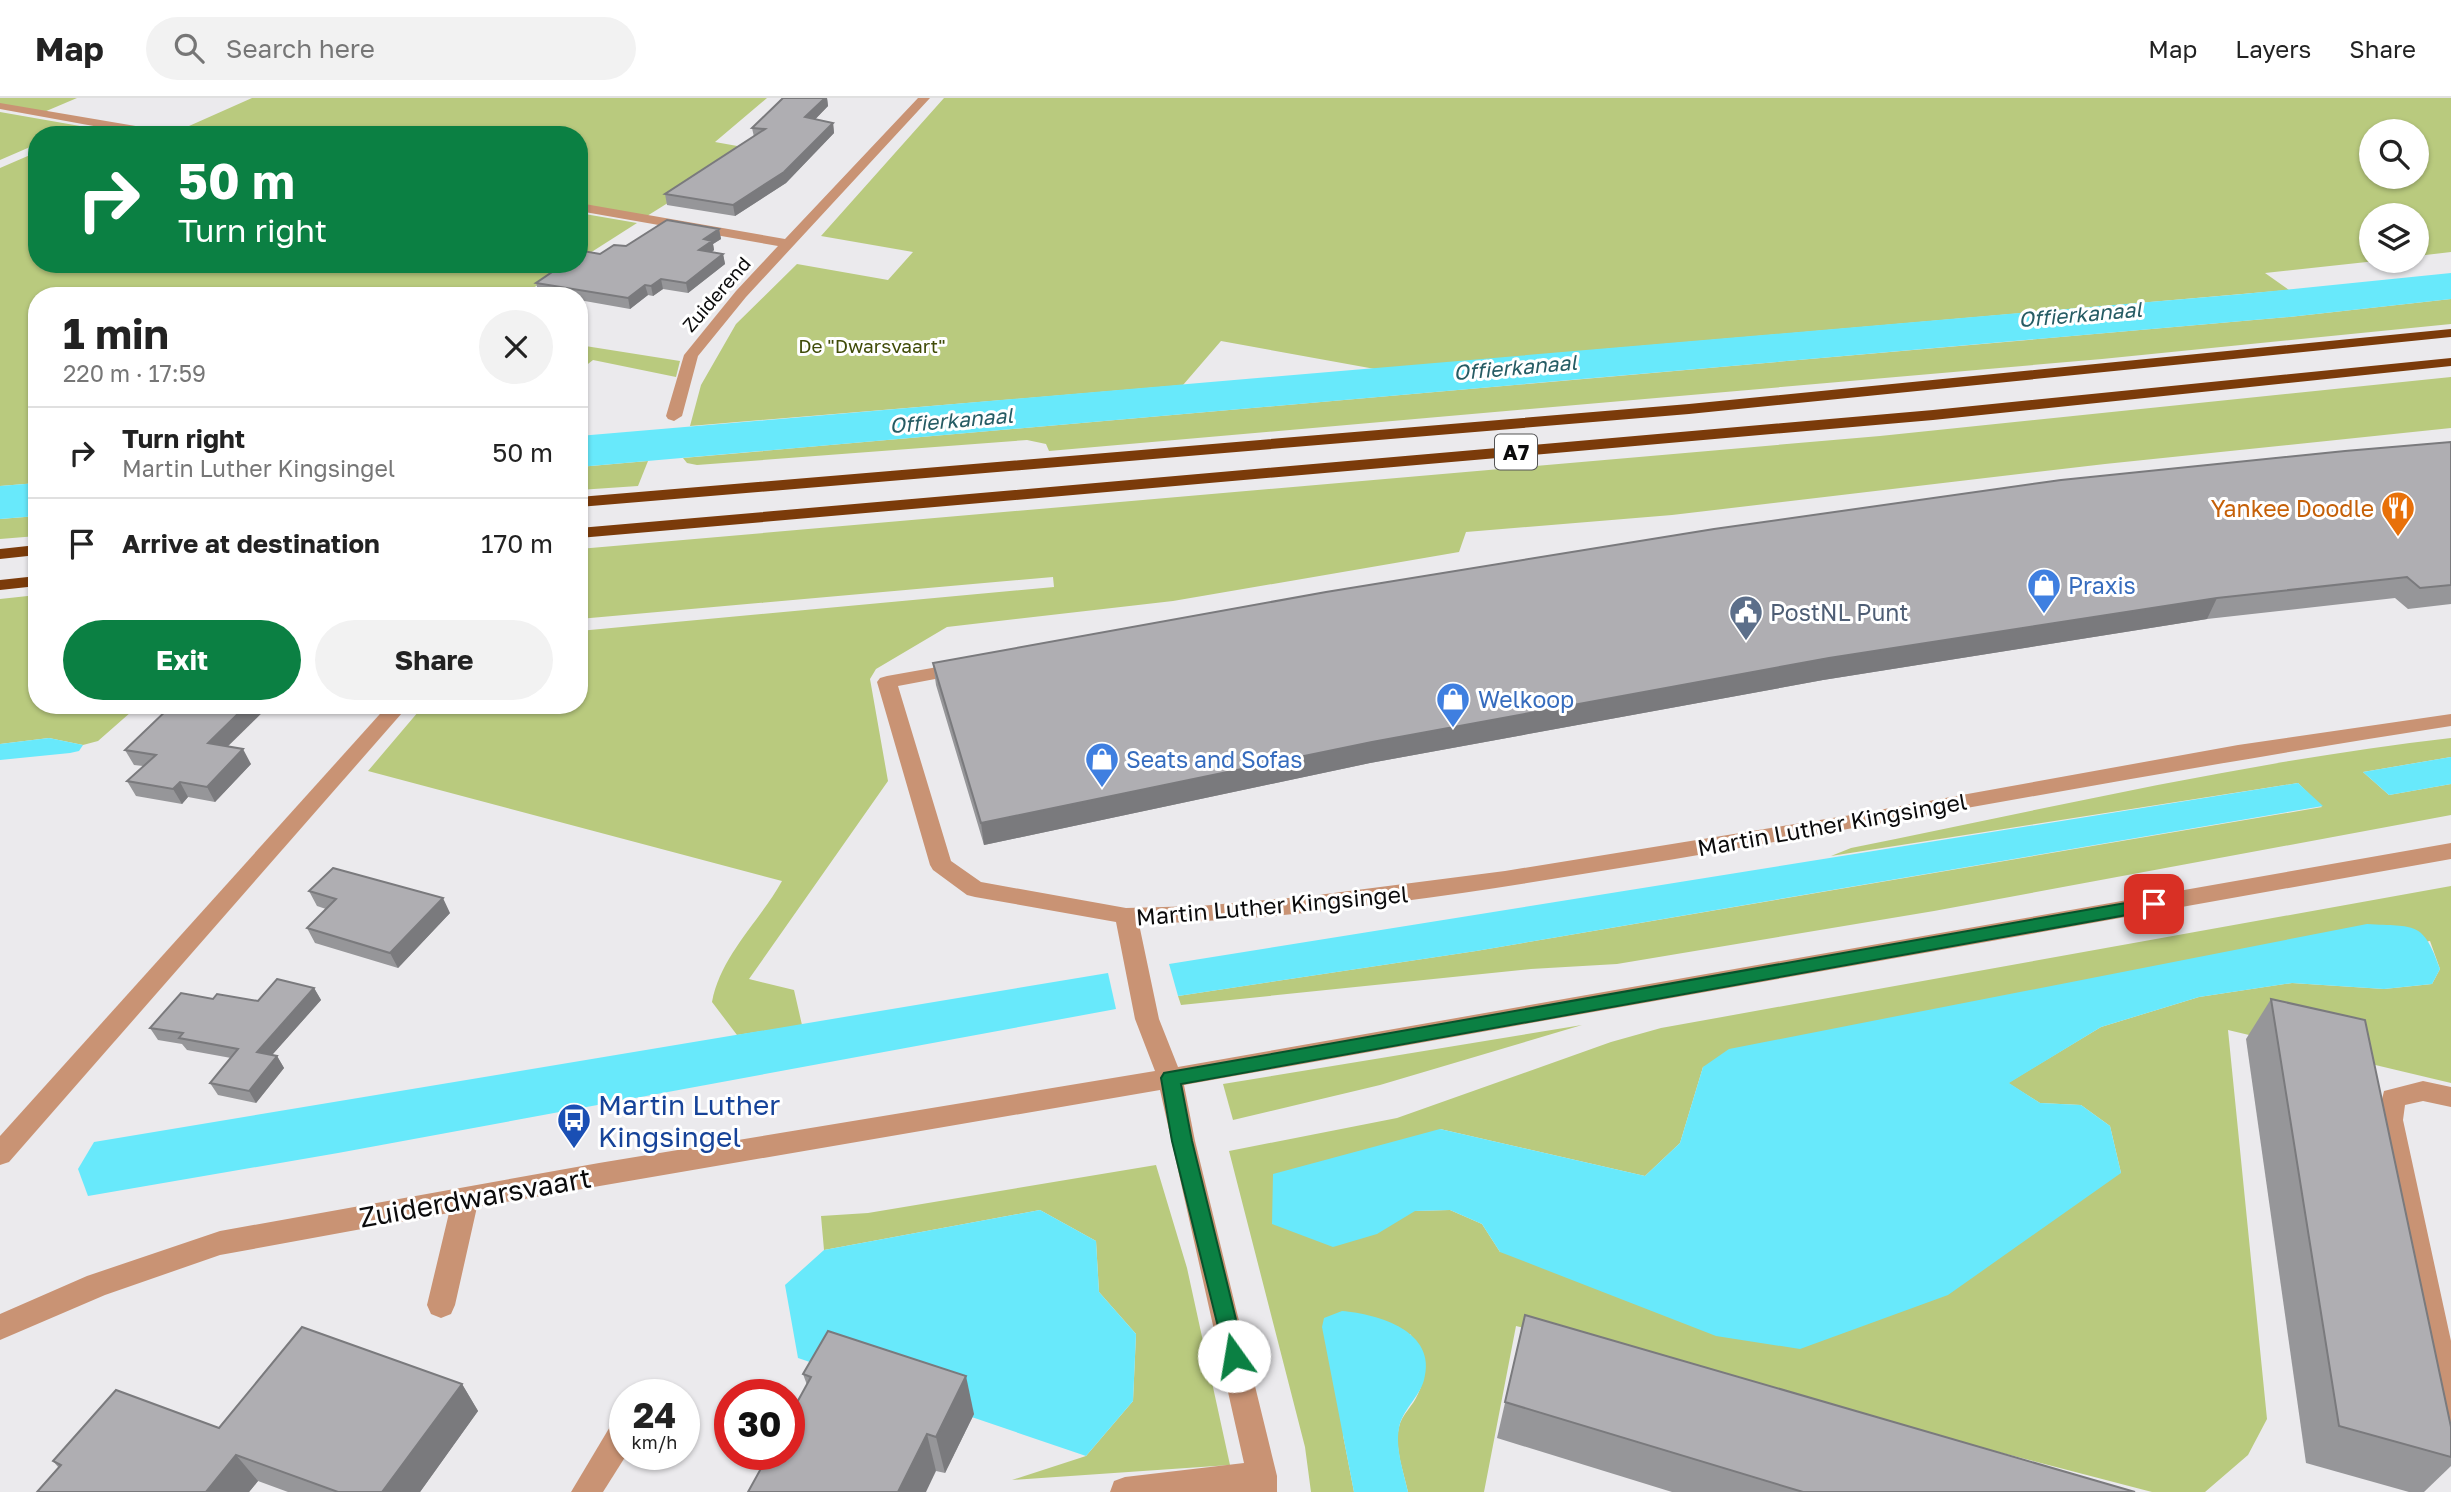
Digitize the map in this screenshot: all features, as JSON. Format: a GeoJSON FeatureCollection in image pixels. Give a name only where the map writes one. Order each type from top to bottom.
{"type":"FeatureCollection","features":[{"type":"Feature","properties":{"kind":"highway","name":"A7"},"geometry":{"type":"LineString","coordinates":[[588,501],[1689,409],[2451,333]]}},
{"type":"Feature","properties":{"kind":"highway","name":"A7"},"geometry":{"type":"LineString","coordinates":[[588,532],[1933,415],[2451,362]]}},
{"type":"Feature","properties":{"kind":"highway"},"geometry":{"type":"LineString","coordinates":[[0,554],[28,551]]}},
{"type":"Feature","properties":{"kind":"highway"},"geometry":{"type":"LineString","coordinates":[[0,585],[28,582]]}},
{"type":"Feature","properties":{"kind":"street","name":"Zuiderend"},"geometry":{"type":"LineString","coordinates":[[675,409],[691,355],[741,294],[924,98]]}},
{"type":"Feature","properties":{"kind":"street"},"geometry":{"type":"LineString","coordinates":[[0,106],[114,126]]}},
{"type":"Feature","properties":{"kind":"street","name":"Zuiderend"},"geometry":{"type":"LineString","coordinates":[[588,209],[788,244]]}},
{"type":"Feature","properties":{"kind":"street"},"geometry":{"type":"LineString","coordinates":[[983,665],[887,682],[941,865],[975,889],[1126,916]]}},
{"type":"Feature","properties":{"kind":"street"},"geometry":{"type":"LineString","coordinates":[[0,1154],[391,714]]}},
{"type":"Feature","properties":{"kind":"street","name":"Martin Luther Kingsingel"},"geometry":{"type":"LineString","coordinates":[[1262,1484],[1182,1141],[1170,1078],[1147,1019],[1126,916],[1200,914],[1310,904],[1532,875],[1851,822],[2238,752],[2451,720]]}},
{"type":"Feature","properties":{"kind":"street"},"geometry":{"type":"LineString","coordinates":[[1170,1078],[2451,851]]}},
{"type":"Feature","properties":{"kind":"street","name":"Zuiderdwarsvaart"},"geometry":{"type":"LineString","coordinates":[[0,1327],[97,1285],[220,1244],[466,1198],[1170,1078]]}},
{"type":"Feature","properties":{"kind":"street"},"geometry":{"type":"LineString","coordinates":[[2451,1097],[2423,1091],[2393,1098],[2390,1120],[2451,1408]]}},
{"type":"Feature","properties":{"kind":"street"},"geometry":{"type":"LineString","coordinates":[[441,1306],[466,1198]]}},
{"type":"Feature","properties":{"kind":"street"},"geometry":{"type":"LineString","coordinates":[[586,1492],[609,1455]]}},
{"type":"Feature","properties":{"kind":"street"},"geometry":{"type":"LineString","coordinates":[[1125,1492],[1262,1484]]}},
{"type":"Feature","properties":{"kind":"green space"},"geometry":{"type":"Polygon","coordinates":[[[0,98],[77,98],[44,112],[0,104],[0,98]]]}},
{"type":"Feature","properties":{"kind":"green space"},"geometry":{"type":"Polygon","coordinates":[[[252,98],[767,98],[715,142],[754,149],[647,216],[588,206],[588,126],[189,126],[252,98]]]}},
{"type":"Feature","properties":{"kind":"green space","name":"De \"Dwarsvaart\""},"geometry":{"type":"Polygon","coordinates":[[[944,98],[2451,98],[2451,252],[2429,255],[2429,203],[2359,203],[2359,263],[2265,273],[2289,290],[1375,369],[1221,341],[1183,385],[690,426],[701,385],[736,324],[797,264],[888,280],[913,252],[821,236],[944,98]]]}},
{"type":"Feature","properties":{"kind":"green space"},"geometry":{"type":"Polygon","coordinates":[[[0,112],[80,126],[28,126],[28,148],[0,160],[0,112]]]}},
{"type":"Feature","properties":{"kind":"green space"},"geometry":{"type":"Polygon","coordinates":[[[28,156],[28,273],[557,273],[535,287],[28,287],[28,484],[0,486],[0,168],[28,156]]]}},
{"type":"Feature","properties":{"kind":"green space"},"geometry":{"type":"Polygon","coordinates":[[[588,215],[637,223],[588,254],[588,215]]]}},
{"type":"Feature","properties":{"kind":"green space"},"geometry":{"type":"Polygon","coordinates":[[[2451,299],[2451,324],[2102,359],[1049,451],[1046,444],[1027,440],[697,465],[687,463],[683,458],[2289,317],[2451,299]]]}},
{"type":"Feature","properties":{"kind":"green space"},"geometry":{"type":"Polygon","coordinates":[[[588,346],[680,361],[676,377],[593,360],[588,364],[588,346]]]}},
{"type":"Feature","properties":{"kind":"green space"},"geometry":{"type":"Polygon","coordinates":[[[2451,377],[2451,428],[2105,464],[1672,515],[1466,532],[1459,552],[1173,601],[947,627],[876,669],[870,679],[888,781],[749,979],[794,990],[802,1025],[737,1035],[712,1002],[732,954],[782,881],[368,771],[416,714],[588,714],[588,630],[1054,587],[1053,577],[588,618],[588,548],[1880,436],[2451,377]]]}},
{"type":"Feature","properties":{"kind":"green space"},"geometry":{"type":"Polygon","coordinates":[[[648,461],[638,486],[588,489],[588,466],[648,461]]]}},
{"type":"Feature","properties":{"kind":"green space"},"geometry":{"type":"Polygon","coordinates":[[[28,517],[28,537],[0,539],[0,519],[28,517]]]}},
{"type":"Feature","properties":{"kind":"green space"},"geometry":{"type":"Polygon","coordinates":[[[28,596],[28,714],[129,714],[98,741],[83,745],[49,738],[0,744],[0,599],[28,596]]]}},
{"type":"Feature","properties":{"kind":"green space"},"geometry":{"type":"Polygon","coordinates":[[[2451,738],[2451,757],[2363,772],[2389,795],[2451,784],[2451,815],[1934,911],[1617,964],[1531,969],[1181,1005],[1178,996],[1476,951],[2322,807],[2298,783],[1831,856],[1851,848],[2225,772],[2451,738]]]}},
{"type":"Feature","properties":{"kind":"green space"},"geometry":{"type":"Polygon","coordinates":[[[2451,886],[2451,1083],[2228,1030],[2267,1419],[2248,1455],[2205,1492],[2152,1492],[1516,1326],[1484,1492],[1408,1492],[1399,1451],[1399,1427],[1418,1394],[1424,1370],[1422,1355],[1410,1334],[1343,1435],[1354,1492],[1311,1492],[1305,1447],[1229,1151],[1397,1118],[1611,1042],[1661,1028],[2451,886]],[[2430,941],[1703,1067],[1680,1143],[1645,1176],[1440,1129],[1415,1211],[1450,1210],[1482,1224],[1500,1252],[2121,1173],[2110,1126],[2081,1105],[2040,1103],[2008,1083],[2101,1027],[2199,997],[2292,983],[2384,989],[2432,984],[2440,969],[2430,941]]]}},
{"type":"Feature","properties":{"kind":"green space"},"geometry":{"type":"Polygon","coordinates":[[[1582,1025],[1380,1085],[1233,1120],[1223,1084],[1582,1025]]]}},
{"type":"Feature","properties":{"kind":"green space"},"geometry":{"type":"Polygon","coordinates":[[[1156,1165],[1187,1268],[1230,1465],[1012,1480],[1086,1456],[1133,1401],[1136,1334],[1099,1292],[1096,1241],[1040,1210],[824,1250],[821,1216],[868,1213],[1156,1165]]]}},
{"type":"Feature","properties":{"kind":"water","name":"Offierkanaal"},"geometry":{"type":"Polygon","coordinates":[[[2451,273],[2451,299],[2289,317],[588,466],[588,435],[2243,294],[2451,273]]]}},
{"type":"Feature","properties":{"kind":"water"},"geometry":{"type":"Polygon","coordinates":[[[28,484],[28,517],[0,519],[0,486],[28,484]]]}},
{"type":"Feature","properties":{"kind":"water"},"geometry":{"type":"Polygon","coordinates":[[[49,738],[83,745],[79,751],[70,753],[0,760],[0,744],[49,738]]]}},
{"type":"Feature","properties":{"kind":"water"},"geometry":{"type":"Polygon","coordinates":[[[2451,757],[2451,784],[2389,795],[2363,772],[2451,757]]]}},
{"type":"Feature","properties":{"kind":"water"},"geometry":{"type":"Polygon","coordinates":[[[2298,783],[2323,806],[1476,951],[1178,996],[1169,964],[2298,783]]]}},
{"type":"Feature","properties":{"kind":"water"},"geometry":{"type":"Polygon","coordinates":[[[2367,924],[2407,927],[2422,934],[2440,969],[2432,984],[2384,989],[2292,983],[2199,997],[2101,1027],[2009,1083],[2040,1103],[2081,1105],[2110,1126],[2121,1173],[1948,1295],[1800,1349],[1716,1336],[1500,1252],[1482,1224],[1450,1210],[1415,1211],[1377,1234],[1333,1247],[1272,1224],[1273,1174],[1440,1129],[1645,1176],[1680,1143],[1703,1067],[1729,1049],[2367,924]]]}},
{"type":"Feature","properties":{"kind":"water"},"geometry":{"type":"Polygon","coordinates":[[[1108,973],[1116,1009],[338,1153],[88,1196],[78,1169],[94,1142],[1108,973]]]}},
{"type":"Feature","properties":{"kind":"water"},"geometry":{"type":"Polygon","coordinates":[[[1040,1210],[1096,1241],[1099,1292],[1136,1334],[1133,1401],[1086,1456],[798,1358],[785,1285],[824,1250],[1040,1210]]]}},
{"type":"Feature","properties":{"kind":"water"},"geometry":{"type":"Polygon","coordinates":[[[1342,1311],[1372,1316],[1402,1328],[1414,1337],[1422,1349],[1426,1363],[1424,1380],[1403,1415],[1398,1436],[1400,1460],[1408,1492],[1354,1492],[1322,1327],[1324,1318],[1342,1311]]]}},
{"type":"Feature","properties":{"kind":"building"},"geometry":{"type":"Polygon","coordinates":[[[783,98],[825,98],[805,117],[833,123],[784,172],[733,205],[665,194],[765,129],[752,128],[783,98]]]}},
{"type":"Feature","properties":{"kind":"building"},"geometry":{"type":"Polygon","coordinates":[[[667,220],[719,229],[704,239],[712,241],[699,250],[723,254],[686,283],[661,279],[651,286],[645,285],[628,298],[588,291],[588,287],[561,287],[536,283],[551,273],[588,273],[588,252],[600,254],[614,245],[626,246],[667,220]]]}},
{"type":"Feature","properties":{"kind":"building"},"geometry":{"type":"Polygon","coordinates":[[[2451,442],[2451,585],[2420,588],[2407,577],[2217,598],[1829,658],[1372,742],[981,823],[933,663],[1326,592],[1714,529],[2061,480],[2451,442]]]}},
{"type":"Feature","properties":{"kind":"building"},"geometry":{"type":"Polygon","coordinates":[[[163,714],[238,714],[208,743],[243,749],[207,787],[180,782],[173,789],[127,781],[156,755],[125,750],[163,714]]]}},
{"type":"Feature","properties":{"kind":"building"},"geometry":{"type":"Polygon","coordinates":[[[333,868],[443,898],[390,953],[307,928],[336,899],[309,891],[333,868]]]}},
{"type":"Feature","properties":{"kind":"building"},"geometry":{"type":"Polygon","coordinates":[[[277,979],[314,988],[257,1052],[277,1056],[249,1091],[210,1083],[238,1049],[179,1038],[183,1033],[150,1028],[181,993],[213,999],[217,994],[258,1001],[277,979]]]}},
{"type":"Feature","properties":{"kind":"building"},"geometry":{"type":"Polygon","coordinates":[[[2271,999],[2365,1020],[2451,1427],[2451,1457],[2339,1426],[2271,999]]]}},
{"type":"Feature","properties":{"kind":"building"},"geometry":{"type":"Polygon","coordinates":[[[1525,1315],[2135,1492],[1803,1492],[1505,1402],[1525,1315]]]}},
{"type":"Feature","properties":{"kind":"building"},"geometry":{"type":"Polygon","coordinates":[[[302,1327],[462,1384],[382,1492],[338,1492],[236,1455],[206,1492],[37,1492],[61,1465],[53,1461],[116,1390],[219,1428],[302,1327]]]}},
{"type":"Feature","properties":{"kind":"building"},"geometry":{"type":"Polygon","coordinates":[[[828,1331],[966,1376],[936,1437],[927,1434],[898,1492],[748,1492],[760,1470],[805,1470],[805,1388],[811,1377],[803,1374],[828,1331]]]}},
{"type":"Feature","properties":{"kind":"place","name":"Yankee Doodle"},"geometry":{"type":"Point","coordinates":[2398,538]}},
{"type":"Feature","properties":{"kind":"place","name":"Praxis"},"geometry":{"type":"Point","coordinates":[2044,615]}},
{"type":"Feature","properties":{"kind":"place","name":"PostNL Punt"},"geometry":{"type":"Point","coordinates":[1746,642]}},
{"type":"Feature","properties":{"kind":"place","name":"Welkoop"},"geometry":{"type":"Point","coordinates":[1453,729]}},
{"type":"Feature","properties":{"kind":"place","name":"Seats and Sofas"},"geometry":{"type":"Point","coordinates":[1102,789]}},
{"type":"Feature","properties":{"kind":"place","name":"Martin Luther Kingsingel"},"geometry":{"type":"Point","coordinates":[574,1150]}},
{"type":"Feature","properties":{"kind":"route"},"geometry":{"type":"LineString","coordinates":[[1234,1356],[1182,1141],[1170,1078],[2154,904]]}}]}
